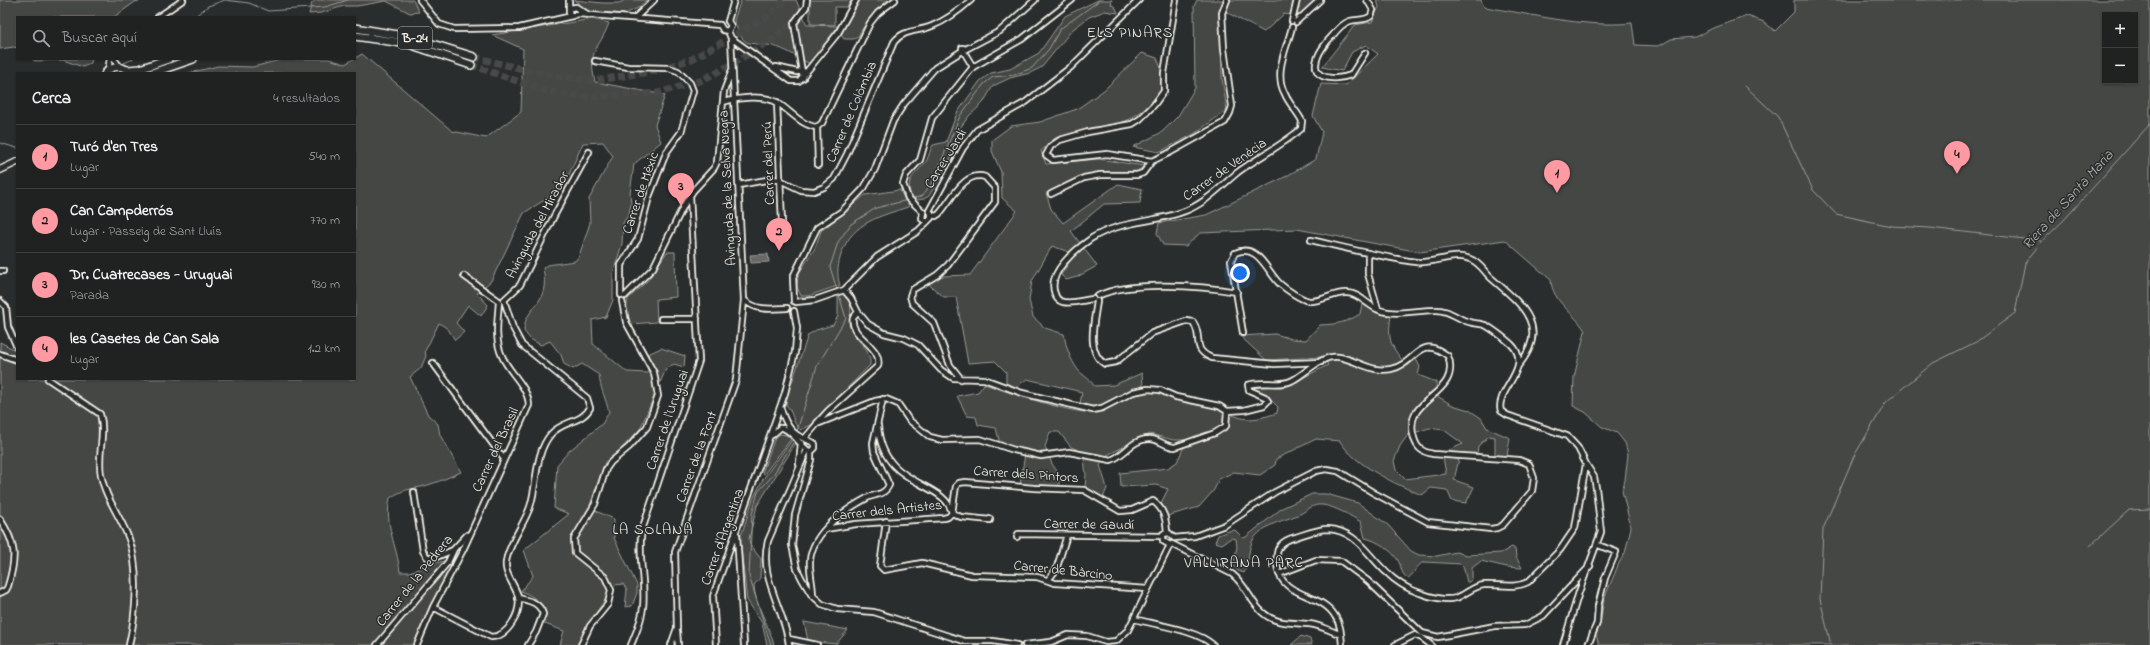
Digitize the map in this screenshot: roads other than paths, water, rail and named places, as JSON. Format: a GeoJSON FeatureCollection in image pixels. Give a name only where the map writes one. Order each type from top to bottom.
{"type":"FeatureCollection","features":[{"type":"Feature","properties":{"kind":"highway","name":"B-24"},"geometry":{"type":"LineString","coordinates":[[356,28],[410,36],[474,57]]}},
{"type":"Feature","properties":{"kind":"highway","name":"B-24"},"geometry":{"type":"LineString","coordinates":[[356,36],[409,44],[471,65]]}},
{"type":"Feature","properties":{"kind":"highway"},"geometry":{"type":"LineString","coordinates":[[129,72],[165,60]]}},
{"type":"Feature","properties":{"kind":"highway"},"geometry":{"type":"LineString","coordinates":[[155,72],[190,60]]}},
{"type":"Feature","properties":{"kind":"main road"},"geometry":{"type":"LineString","coordinates":[[106,72],[120,66],[129,72]]}},
{"type":"Feature","properties":{"kind":"main road"},"geometry":{"type":"LineString","coordinates":[[0,170],[16,162]]}},
{"type":"Feature","properties":{"kind":"street"},"geometry":{"type":"LineString","coordinates":[[159,16],[183,0]]}},
{"type":"Feature","properties":{"kind":"street"},"geometry":{"type":"LineString","coordinates":[[420,0],[439,24],[454,29],[519,28],[558,18],[574,11],[591,15],[720,25],[723,21],[728,21]]}},
{"type":"Feature","properties":{"kind":"street"},"geometry":{"type":"LineString","coordinates":[[570,0],[574,11]]}},
{"type":"Feature","properties":{"kind":"street"},"geometry":{"type":"LineString","coordinates":[[635,18],[654,0]]}},
{"type":"Feature","properties":{"kind":"street"},"geometry":{"type":"LineString","coordinates":[[720,25],[722,30],[728,31],[731,26],[728,21],[734,0]]}},
{"type":"Feature","properties":{"kind":"street"},"geometry":{"type":"LineString","coordinates":[[803,78],[794,23],[806,7],[807,0]]}},
{"type":"Feature","properties":{"kind":"street"},"geometry":{"type":"LineString","coordinates":[[731,38],[791,80],[799,81],[803,78],[838,33],[856,0]]}},
{"type":"Feature","properties":{"kind":"street"},"geometry":{"type":"LineString","coordinates":[[817,127],[822,123],[870,23],[878,13],[895,0]]}},
{"type":"Feature","properties":{"kind":"street","name":"Carrer de Colòmbia"},"geometry":{"type":"LineString","coordinates":[[739,185],[772,179],[780,180],[801,190],[810,192],[824,187],[834,180],[848,154],[894,42],[902,34],[932,26],[944,20],[971,0]]}},
{"type":"Feature","properties":{"kind":"street","name":"Carrer d'Argentina"},"geometry":{"type":"LineString","coordinates":[[716,645],[713,596],[737,534],[776,421],[790,375],[796,328],[793,277],[817,228],[842,210],[867,183],[875,169],[893,121],[904,104],[935,68],[943,61],[1000,31],[1035,0]]}},
{"type":"Feature","properties":{"kind":"street"},"geometry":{"type":"LineString","coordinates":[[961,379],[950,365],[934,323],[912,303],[910,296],[912,290],[937,275],[948,265],[995,202],[995,188],[985,177],[973,176],[965,181],[936,216],[923,212],[910,199],[903,184],[906,175],[920,160],[932,118],[973,67],[1022,39],[1072,0]]}},
{"type":"Feature","properties":{"kind":"street","name":"Carrer Jardí"},"geometry":{"type":"LineString","coordinates":[[930,213],[963,148],[978,130],[1026,102],[1071,66],[1139,0]]}},
{"type":"Feature","properties":{"kind":"street"},"geometry":{"type":"LineString","coordinates":[[1152,160],[1107,154],[1053,160],[1046,155],[1051,146],[1060,140],[1088,132],[1132,124],[1140,119],[1154,105],[1164,91],[1164,73],[1176,0]]}},
{"type":"Feature","properties":{"kind":"street"},"geometry":{"type":"LineString","coordinates":[[1051,194],[1084,178],[1100,174],[1137,175],[1143,173],[1152,160],[1225,122],[1230,113],[1232,101],[1228,85],[1222,14],[1227,0]]}},
{"type":"Feature","properties":{"kind":"street","name":"Carrer de Venècia"},"geometry":{"type":"LineString","coordinates":[[1237,292],[1215,288],[1145,286],[1110,291],[1096,299],[1065,303],[1056,298],[1053,288],[1054,277],[1060,268],[1087,242],[1116,227],[1169,216],[1196,206],[1231,178],[1274,150],[1300,130],[1302,121],[1285,96],[1280,79],[1284,53],[1293,23],[1296,0]]}},
{"type":"Feature","properties":{"kind":"street"},"geometry":{"type":"LineString","coordinates":[[1293,23],[1320,0]]}},
{"type":"Feature","properties":{"kind":"street"},"geometry":{"type":"LineString","coordinates":[[1365,53],[1351,75],[1348,76],[1327,77],[1321,75],[1316,68],[1317,61],[1322,51],[1339,28],[1348,21],[1371,16],[1373,10],[1367,0]]}},
{"type":"Feature","properties":{"kind":"street","name":"Avinguda de la Selva Negra"},"geometry":{"type":"LineString","coordinates":[[728,31],[731,38],[735,99],[744,300]]}},
{"type":"Feature","properties":{"kind":"street"},"geometry":{"type":"LineString","coordinates":[[964,50],[973,67]]}},
{"type":"Feature","properties":{"kind":"street"},"geometry":{"type":"LineString","coordinates":[[106,72],[110,60]]}},
{"type":"Feature","properties":{"kind":"street"},"geometry":{"type":"LineString","coordinates":[[115,60],[120,66]]}},
{"type":"Feature","properties":{"kind":"street","name":"Carrer de Mèxic"},"geometry":{"type":"LineString","coordinates":[[595,61],[628,67],[669,68],[678,71],[690,83],[693,91],[681,132],[666,153],[649,197],[638,239],[621,265],[620,289],[623,295]]}},
{"type":"Feature","properties":{"kind":"street"},"geometry":{"type":"LineString","coordinates":[[772,66],[797,72],[811,68]]}},
{"type":"Feature","properties":{"kind":"street"},"geometry":{"type":"LineString","coordinates":[[581,645],[590,626],[608,604],[611,590],[605,577],[575,553],[574,539],[595,504],[606,469],[611,462],[630,447],[647,427],[658,396],[654,372],[626,322],[622,301],[625,299],[623,295],[656,264],[690,196],[714,168],[717,162],[724,91],[732,69]]}},
{"type":"Feature","properties":{"kind":"street"},"geometry":{"type":"LineString","coordinates":[[723,102],[735,99],[769,99],[777,102],[806,124],[817,127]]}},
{"type":"Feature","properties":{"kind":"street","name":"Carrer del Perú"},"geometry":{"type":"LineString","coordinates":[[777,102],[782,224]]}},
{"type":"Feature","properties":{"kind":"street"},"geometry":{"type":"LineString","coordinates":[[817,127],[818,165]]}},
{"type":"Feature","properties":{"kind":"street","name":"Avinguda del Mirador"},"geometry":{"type":"LineString","coordinates":[[504,300],[520,285],[554,216],[589,152]]}},
{"type":"Feature","properties":{"kind":"street","name":"Carrer de l'Uruguai"},"geometry":{"type":"LineString","coordinates":[[631,645],[643,606],[640,546],[642,530],[697,368],[699,356],[690,196]]}},
{"type":"Feature","properties":{"kind":"street"},"geometry":{"type":"LineString","coordinates":[[923,212],[922,219],[927,222]]}},
{"type":"Feature","properties":{"kind":"street"},"geometry":{"type":"LineString","coordinates":[[744,300],[752,306],[762,309],[786,308],[795,302],[815,300],[840,291],[877,257],[918,231],[930,220],[930,213]]}},
{"type":"Feature","properties":{"kind":"street"},"geometry":{"type":"LineString","coordinates":[[1311,240],[1368,254],[1417,262],[1463,257],[1471,259],[1514,297],[1524,309],[1532,323],[1531,345],[1518,366],[1500,404],[1501,411],[1507,415],[1567,436],[1594,477],[1600,506],[1602,526],[1598,545],[1579,592],[1563,645]]}},
{"type":"Feature","properties":{"kind":"street"},"geometry":{"type":"LineString","coordinates":[[1243,333],[1231,261],[1235,253],[1243,250],[1255,253],[1280,284],[1302,298],[1315,301],[1339,293],[1350,293],[1378,309],[1398,312],[1438,309],[1447,311],[1471,323],[1486,326],[1512,345],[1517,355],[1518,366]]}},
{"type":"Feature","properties":{"kind":"street"},"geometry":{"type":"LineString","coordinates":[[1368,254],[1368,274],[1378,309]]}},
{"type":"Feature","properties":{"kind":"street"},"geometry":{"type":"LineString","coordinates":[[433,607],[486,635],[496,637],[509,629],[518,608],[518,598],[506,574],[506,558],[530,507],[541,451],[550,434],[561,425],[583,417],[590,408],[588,398],[522,345],[513,328],[504,300],[499,301],[464,276]]}},
{"type":"Feature","properties":{"kind":"street"},"geometry":{"type":"LineString","coordinates":[[840,291],[851,298],[858,312],[874,328],[918,344],[947,376],[961,379],[984,379],[1022,393],[1088,409],[1102,408],[1133,392],[1155,388],[1176,397],[1219,406],[1227,411],[1244,410],[1267,404],[1267,399],[1249,390],[1248,386],[1289,382],[1321,362]]}},
{"type":"Feature","properties":{"kind":"street"},"geometry":{"type":"LineString","coordinates":[[1096,299],[1093,344],[1096,355],[1105,364],[1116,362],[1152,333],[1186,321],[1193,322],[1197,328],[1198,348],[1203,354],[1212,358],[1274,364],[1321,362],[1339,357],[1373,369],[1391,369],[1404,363],[1426,347],[1436,347],[1448,356],[1450,361],[1448,378],[1416,412],[1413,435],[1417,447],[1424,453],[1484,456],[1529,464],[1533,472],[1532,492],[1503,525],[1491,529],[1428,522],[1374,493],[1338,471],[1326,469],[1316,471],[1275,492],[1225,525],[1195,536],[1174,538],[1167,532],[1162,536],[1163,541],[1232,574],[1239,579],[1262,612],[1271,618],[1287,624],[1319,626],[1341,635]]}},
{"type":"Feature","properties":{"kind":"street","name":"Carrer de la Font"},"geometry":{"type":"LineString","coordinates":[[671,645],[677,628],[675,552],[736,380],[744,300]]}},
{"type":"Feature","properties":{"kind":"street"},"geometry":{"type":"LineString","coordinates":[[0,301],[6,307],[8,327],[16,345]]}},
{"type":"Feature","properties":{"kind":"street","name":"Carrer del Brasil"},"geometry":{"type":"LineString","coordinates":[[417,645],[433,607],[463,550],[529,405],[524,389],[507,366],[499,349],[497,328],[499,301]]}},
{"type":"Feature","properties":{"kind":"street"},"geometry":{"type":"LineString","coordinates":[[786,308],[790,312],[794,311]]}},
{"type":"Feature","properties":{"kind":"street"},"geometry":{"type":"LineString","coordinates":[[799,470],[801,444],[807,439],[828,411],[878,366],[879,360],[876,354],[854,326],[853,318],[858,312]]}},
{"type":"Feature","properties":{"kind":"street"},"geometry":{"type":"LineString","coordinates":[[661,319],[697,319]]}},
{"type":"Feature","properties":{"kind":"street"},"geometry":{"type":"LineString","coordinates":[[0,354],[16,360]]}},
{"type":"Feature","properties":{"kind":"street"},"geometry":{"type":"LineString","coordinates":[[433,363],[504,459]]}},
{"type":"Feature","properties":{"kind":"street"},"geometry":{"type":"LineString","coordinates":[[49,380],[100,414],[102,422],[100,452],[101,474],[104,487],[129,539],[132,555],[136,593],[134,617],[129,645]]}},
{"type":"Feature","properties":{"kind":"street"},"geometry":{"type":"LineString","coordinates":[[817,424],[883,399],[894,401],[909,420],[930,437],[942,440],[980,439],[1014,450],[1041,456],[1069,452],[1107,460],[1115,459],[1133,444],[1149,438],[1168,447],[1175,447],[1215,433],[1226,426],[1227,411]]}},
{"type":"Feature","properties":{"kind":"street"},"geometry":{"type":"LineString","coordinates":[[814,596],[810,560],[812,552],[824,530],[853,506],[887,489],[889,485],[888,479],[874,452],[874,437],[878,426],[883,399]]}},
{"type":"Feature","properties":{"kind":"street"},"geometry":{"type":"LineString","coordinates":[[780,407],[785,418],[783,427]]}},
{"type":"Feature","properties":{"kind":"street"},"geometry":{"type":"LineString","coordinates":[[776,421],[785,418]]}},
{"type":"Feature","properties":{"kind":"street"},"geometry":{"type":"LineString","coordinates":[[776,421],[788,430],[809,451],[811,460],[795,515],[792,536],[797,569],[814,596],[828,608],[874,612],[964,641],[993,641],[1017,645]]}},
{"type":"Feature","properties":{"kind":"street"},"geometry":{"type":"LineString","coordinates":[[878,426],[884,452],[888,460],[911,480],[945,499],[952,513],[972,518],[990,519]]}},
{"type":"Feature","properties":{"kind":"street"},"geometry":{"type":"LineString","coordinates":[[783,427],[798,436],[807,439],[816,447],[809,451],[799,470],[768,541],[766,552],[770,584],[789,639],[789,645]]}},
{"type":"Feature","properties":{"kind":"street","name":"Carrer d'Argentina"},"geometry":{"type":"LineString","coordinates":[[770,438],[783,427]]}},
{"type":"Feature","properties":{"kind":"street"},"geometry":{"type":"LineString","coordinates":[[1341,645],[1340,627],[1335,615],[1324,604],[1292,590],[1284,584],[1279,574],[1276,555],[1280,543],[1284,540],[1329,529],[1347,533],[1356,539],[1385,571],[1409,588],[1421,594],[1455,598],[1482,585],[1522,585],[1528,582],[1560,550],[1572,534],[1578,518],[1586,464]]}},
{"type":"Feature","properties":{"kind":"street","name":"Carrer dels Pintors"},"geometry":{"type":"LineString","coordinates":[[952,513],[956,486],[959,483],[965,482],[1034,488],[1084,490],[1120,511],[1132,510],[1153,501],[1159,505],[1164,514],[1167,532]]}},
{"type":"Feature","properties":{"kind":"street"},"geometry":{"type":"LineString","coordinates":[[414,492],[423,551],[427,557],[434,558],[454,549]]}},
{"type":"Feature","properties":{"kind":"street","name":"Carrer dels Artistes"},"geometry":{"type":"LineString","coordinates":[[824,530],[886,522],[944,518],[948,517],[952,513]]}},
{"type":"Feature","properties":{"kind":"street"},"geometry":{"type":"LineString","coordinates":[[0,519],[10,536],[13,552],[8,586],[6,590],[0,593]]}},
{"type":"Feature","properties":{"kind":"street","name":"Carrer de Bàrcino"},"geometry":{"type":"LineString","coordinates":[[886,522],[880,566],[882,569],[922,563],[972,575],[1037,577],[1055,583],[1148,589]]}},
{"type":"Feature","properties":{"kind":"street","name":"Carrer de la Pedrera"},"geometry":{"type":"LineString","coordinates":[[377,645],[448,562],[454,549],[470,532]]}},
{"type":"Feature","properties":{"kind":"street"},"geometry":{"type":"LineString","coordinates":[[737,534],[744,645]]}},
{"type":"Feature","properties":{"kind":"street","name":"Carrer de Gaudí"},"geometry":{"type":"LineString","coordinates":[[1017,537],[1018,534],[1162,536]]}},
{"type":"Feature","properties":{"kind":"street"},"geometry":{"type":"LineString","coordinates":[[1048,580],[1058,566],[1067,535]]}},
{"type":"Feature","properties":{"kind":"street"},"geometry":{"type":"LineString","coordinates":[[1025,645],[1051,642],[1068,635],[1087,636],[1106,642],[1116,641],[1128,630],[1174,538]]}},
{"type":"Feature","properties":{"kind":"street"},"geometry":{"type":"LineString","coordinates":[[1588,645],[1597,623],[1598,606],[1605,578],[1616,552],[1598,545]]}},
{"type":"Feature","properties":{"kind":"street"},"geometry":{"type":"LineString","coordinates":[[731,548],[738,553]]}},
{"type":"Feature","properties":{"kind":"street"},"geometry":{"type":"LineString","coordinates":[[1279,574],[1316,560],[1341,561],[1368,581],[1432,645]]}},
{"type":"Feature","properties":{"kind":"street"},"geometry":{"type":"LineString","coordinates":[[1395,645],[1420,634],[1438,637],[1495,626],[1525,625],[1534,622],[1543,616],[1590,566]]}},
{"type":"Feature","properties":{"kind":"street"},"geometry":{"type":"LineString","coordinates":[[518,598],[535,603],[539,606],[542,614],[539,627],[528,645]]}},
{"type":"Feature","properties":{"kind":"street"},"geometry":{"type":"LineString","coordinates":[[1134,619],[1195,634],[1206,638],[1213,645]]}},
{"type":"Feature","properties":{"kind":"street"},"geometry":{"type":"LineString","coordinates":[[677,628],[678,645]]}},
{"type":"Feature","properties":{"kind":"street"},"geometry":{"type":"LineString","coordinates":[[789,639],[817,645]]}},
{"type":"Feature","properties":{"kind":"waterway"},"geometry":{"type":"LineString","coordinates":[[195,16],[208,6],[225,0],[249,3],[268,11],[325,7],[348,0]]}},
{"type":"Feature","properties":{"kind":"waterway"},"geometry":{"type":"LineString","coordinates":[[911,199],[922,196],[932,183],[960,116],[984,84],[993,77],[1014,75],[1032,68],[1049,49],[1060,29],[1100,0]]}},
{"type":"Feature","properties":{"kind":"waterway"},"geometry":{"type":"LineString","coordinates":[[124,63],[131,60]]}},
{"type":"Feature","properties":{"kind":"waterway"},"geometry":{"type":"LineString","coordinates":[[1745,86],[1778,117],[1813,190],[1836,214],[1891,226],[1930,228],[2041,241]]}},
{"type":"Feature","properties":{"kind":"waterway","name":"Riera de Santa Maria"},"geometry":{"type":"LineString","coordinates":[[1831,645],[1820,599],[1823,529],[1854,456],[1886,402],[1933,363],[1976,342],[2015,313],[2025,263],[2042,241],[2064,220],[2150,124]]}},
{"type":"Feature","properties":{"kind":"waterway"},"geometry":{"type":"LineString","coordinates":[[0,143],[16,148]]}},
{"type":"Feature","properties":{"kind":"waterway"},"geometry":{"type":"LineString","coordinates":[[837,290],[830,267],[838,242],[851,224],[876,208],[908,200]]}},
{"type":"Feature","properties":{"kind":"waterway"},"geometry":{"type":"LineString","coordinates":[[797,431],[817,366],[846,318],[839,295]]}},
{"type":"Feature","properties":{"kind":"waterway"},"geometry":{"type":"LineString","coordinates":[[771,645],[749,576],[752,514],[758,492],[773,475],[793,443]]}},
{"type":"Feature","properties":{"kind":"waterway"},"geometry":{"type":"LineString","coordinates":[[2090,546],[2129,510],[2150,509]]}},
{"type":"Feature","properties":{"kind":"tunnel"},"geometry":{"type":"LineString","coordinates":[[474,57],[542,74],[593,81],[654,71],[692,59],[766,18],[785,0]]}},
{"type":"Feature","properties":{"kind":"tunnel"},"geometry":{"type":"LineString","coordinates":[[471,65],[543,90],[567,95],[592,97],[658,93],[700,81],[729,66],[774,38],[790,25],[812,0]]}},
{"type":"Feature","properties":{"kind":"place","name":"les Casetes de Can Sala"},"geometry":{"type":"Point","coordinates":[1957,174]}},
{"type":"Feature","properties":{"kind":"place","name":"Turó d'en Tres"},"geometry":{"type":"Point","coordinates":[1557,193]}},
{"type":"Feature","properties":{"kind":"place","name":"Dr. Cuatrecases - Uruguai"},"geometry":{"type":"Point","coordinates":[681,206]}},
{"type":"Feature","properties":{"kind":"place","name":"Can Campderrós"},"geometry":{"type":"Point","coordinates":[779,251]}},
{"type":"Feature","properties":{"kind":"district","name":"ELS PINARS"},"geometry":{"type":"Point","coordinates":[1130,33]}},
{"type":"Feature","properties":{"kind":"district","name":"LA SOLANA"},"geometry":{"type":"Point","coordinates":[653,530]}},
{"type":"Feature","properties":{"kind":"district","name":"VALLIRANA PARC"},"geometry":{"type":"Point","coordinates":[1244,563]}}]}
